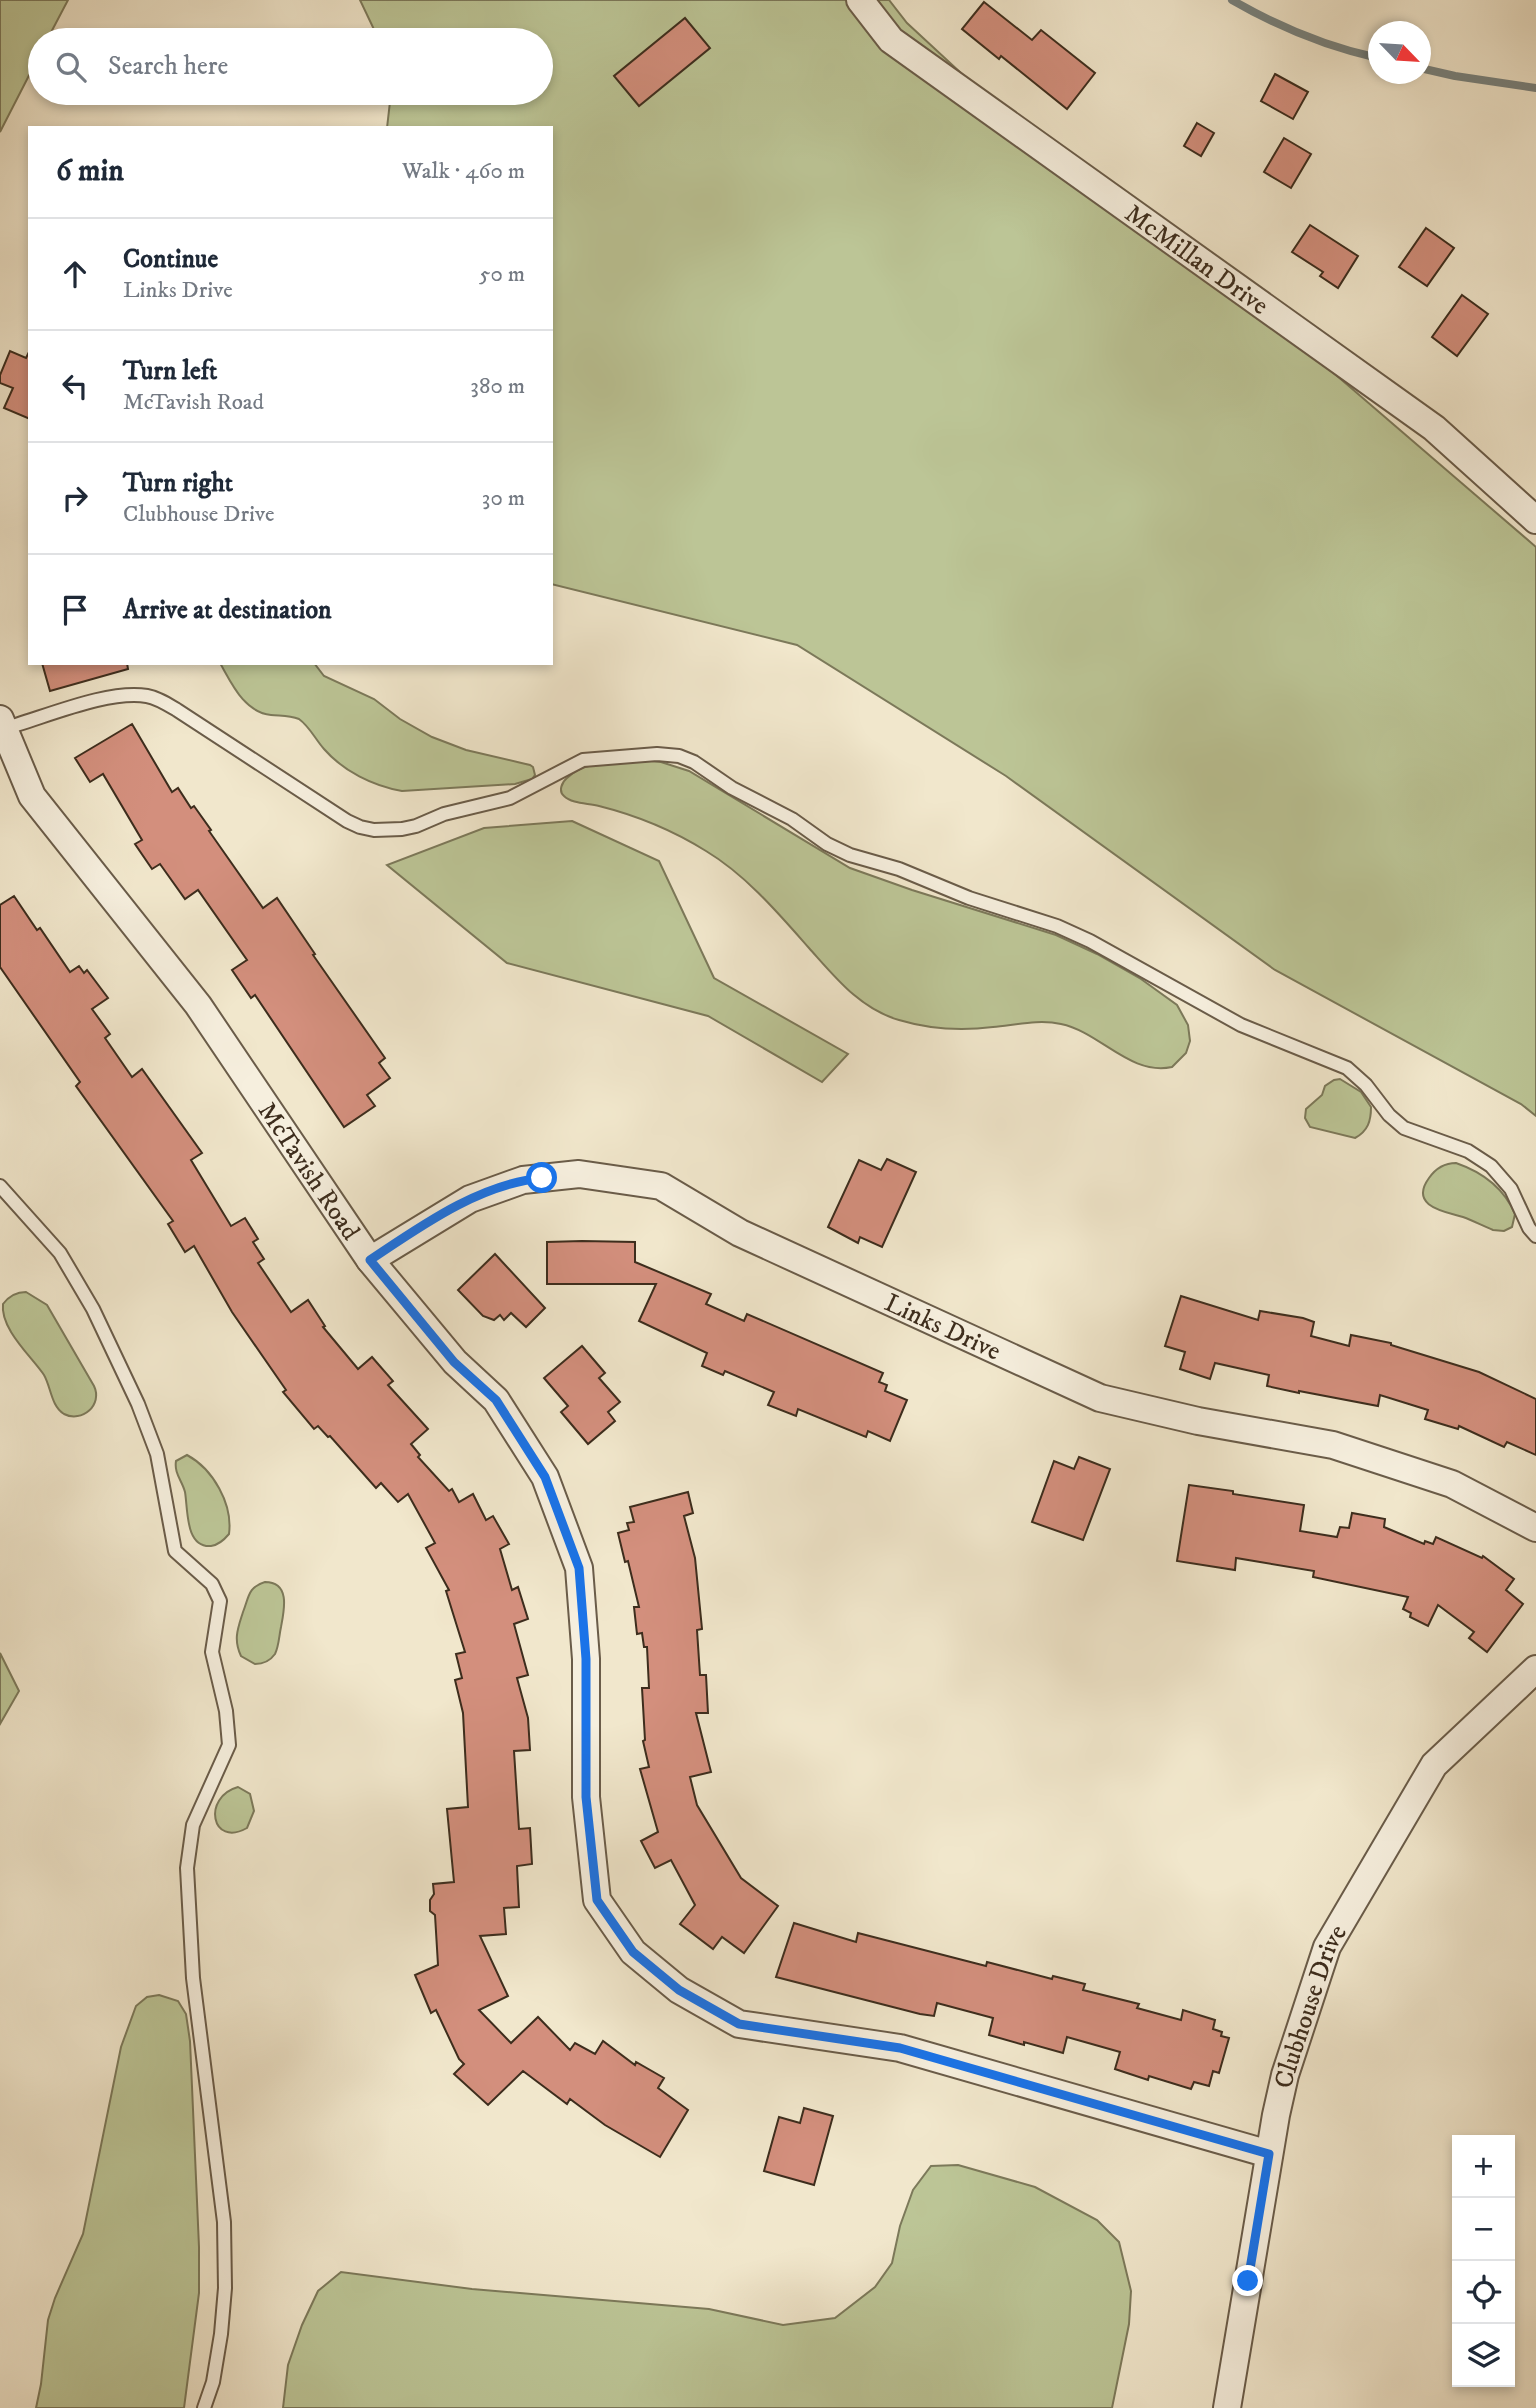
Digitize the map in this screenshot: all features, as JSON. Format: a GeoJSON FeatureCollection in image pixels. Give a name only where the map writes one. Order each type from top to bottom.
{"type":"FeatureCollection","features":[{"type":"Feature","properties":{"kind":"street","name":"McMillan Drive"},"geometry":{"type":"LineString","coordinates":[[860,0],[891,40],[1434,428],[1536,520]]}},
{"type":"Feature","properties":{"kind":"street","name":"McTavish Road"},"geometry":{"type":"LineString","coordinates":[[1,725],[32,796],[198,1005],[370,1260],[454,1362],[496,1400],[545,1477],[579,1568],[586,1659],[586,1797],[597,1900],[633,1952],[679,1990],[739,2024],[900,2048],[1269,2154]]}},
{"type":"Feature","properties":{"kind":"street","name":"Links Drive"},"geometry":{"type":"LineString","coordinates":[[370,1260],[470,1199],[523,1180],[579,1174],[661,1186],[740,1233],[1100,1398],[1198,1421],[1333,1444],[1452,1484],[1536,1528]]}},
{"type":"Feature","properties":{"kind":"street","name":"Clubhouse Drive"},"geometry":{"type":"LineString","coordinates":[[1227,2408],[1269,2154],[1285,2075],[1327,1947],[1434,1765],[1536,1670]]}},
{"type":"Feature","properties":{"kind":"lane"},"geometry":{"type":"LineString","coordinates":[[1,725],[102,699],[132,695],[156,699],[347,821],[374,830],[416,826],[444,814],[510,798],[583,760],[657,754],[679,756],[694,762],[732,788],[792,819],[827,844],[850,856],[899,869],[969,898],[1057,926],[1090,941],[1241,1025],[1347,1068],[1404,1128],[1468,1151],[1491,1166],[1511,1189],[1529,1228],[1536,1236]]}},
{"type":"Feature","properties":{"kind":"lane"},"geometry":{"type":"LineString","coordinates":[[0,1186],[47,1236],[70,1266],[87,1298],[138,1404],[157,1454],[175,1552],[212,1584],[220,1601],[212,1652],[226,1711],[229,1745],[193,1825],[187,1868],[192,1978],[224,2222],[225,2288],[221,2334],[213,2382],[204,2408]]}},
{"type":"Feature","properties":{"kind":"green space"},"geometry":{"type":"Polygon","coordinates":[[[0,0],[68,0],[53,28],[28,28],[28,77],[0,132],[0,0]]]}},
{"type":"Feature","properties":{"kind":"green space"},"geometry":{"type":"Polygon","coordinates":[[[360,0],[889,0],[907,23],[1055,160],[1286,332],[1536,547],[1536,1116],[1521,1104],[1275,970],[1006,776],[797,645],[553,584],[553,126],[387,126],[390,105],[553,105],[553,28],[373,28],[360,0]]]}},
{"type":"Feature","properties":{"kind":"green space"},"geometry":{"type":"Polygon","coordinates":[[[221,665],[316,665],[324,676],[374,699],[400,719],[432,737],[466,750],[530,765],[535,775],[532,779],[515,784],[402,791],[380,785],[340,764],[299,719],[253,709],[229,680],[221,665]]]}},
{"type":"Feature","properties":{"kind":"green space"},"geometry":{"type":"Polygon","coordinates":[[[642,760],[661,762],[689,771],[850,868],[1056,935],[1097,954],[1141,979],[1177,1005],[1188,1025],[1190,1041],[1186,1053],[1172,1067],[1157,1068],[1142,1065],[1089,1035],[1061,1024],[1036,1022],[981,1028],[946,1028],[899,1020],[872,1008],[839,981],[761,896],[721,861],[654,824],[599,806],[571,801],[561,792],[565,780],[583,768],[603,763],[642,760]]]}},
{"type":"Feature","properties":{"kind":"green space"},"geometry":{"type":"Polygon","coordinates":[[[572,821],[659,861],[714,978],[848,1054],[822,1082],[708,1016],[507,963],[387,865],[484,828],[572,821]]]}},
{"type":"Feature","properties":{"kind":"green space"},"geometry":{"type":"Polygon","coordinates":[[[1340,1079],[1361,1092],[1371,1107],[1368,1125],[1355,1138],[1310,1127],[1305,1118],[1306,1109],[1322,1095],[1325,1086],[1340,1079]]]}},
{"type":"Feature","properties":{"kind":"green space"},"geometry":{"type":"Polygon","coordinates":[[[1456,1163],[1483,1176],[1505,1196],[1515,1214],[1512,1227],[1504,1231],[1493,1230],[1426,1202],[1423,1196],[1424,1188],[1432,1174],[1444,1165],[1456,1163]]]}},
{"type":"Feature","properties":{"kind":"green space"},"geometry":{"type":"Polygon","coordinates":[[[26,1292],[47,1305],[94,1386],[96,1400],[84,1414],[71,1416],[60,1411],[44,1375],[6,1323],[3,1304],[13,1295],[26,1292]]]}},
{"type":"Feature","properties":{"kind":"green space"},"geometry":{"type":"Polygon","coordinates":[[[187,1455],[213,1478],[228,1511],[229,1534],[221,1542],[211,1546],[196,1541],[189,1526],[185,1492],[176,1466],[176,1461],[187,1455]]]}},
{"type":"Feature","properties":{"kind":"green space"},"geometry":{"type":"Polygon","coordinates":[[[265,1582],[273,1583],[282,1592],[283,1613],[275,1654],[266,1662],[255,1664],[241,1656],[237,1634],[250,1593],[265,1582]]]}},
{"type":"Feature","properties":{"kind":"green space"},"geometry":{"type":"Polygon","coordinates":[[[0,1653],[19,1691],[0,1724],[0,1653]]]}},
{"type":"Feature","properties":{"kind":"green space"},"geometry":{"type":"Polygon","coordinates":[[[238,1787],[250,1794],[254,1811],[247,1828],[235,1832],[225,1831],[216,1819],[216,1810],[219,1800],[238,1787]]]}},
{"type":"Feature","properties":{"kind":"green space"},"geometry":{"type":"Polygon","coordinates":[[[159,1995],[178,2001],[186,2014],[190,2041],[199,2293],[184,2408],[36,2408],[48,2320],[83,2234],[121,2047],[136,2006],[147,1997],[159,1995]]]}},
{"type":"Feature","properties":{"kind":"green space"},"geometry":{"type":"Polygon","coordinates":[[[958,2165],[1035,2187],[1097,2220],[1119,2242],[1131,2291],[1129,2324],[1112,2408],[283,2408],[288,2365],[302,2325],[318,2291],[341,2272],[472,2289],[709,2309],[783,2325],[835,2318],[875,2287],[892,2263],[900,2226],[913,2190],[931,2166],[958,2165]]]}},
{"type":"Feature","properties":{"kind":"building"},"geometry":{"type":"Polygon","coordinates":[[[984,2],[1032,40],[1041,30],[1095,73],[1067,109],[1001,56],[999,59],[962,29],[984,2]]]}},
{"type":"Feature","properties":{"kind":"building"},"geometry":{"type":"Polygon","coordinates":[[[685,18],[710,48],[639,106],[614,76],[685,18]]]}},
{"type":"Feature","properties":{"kind":"building"},"geometry":{"type":"Polygon","coordinates":[[[1275,74],[1308,92],[1293,119],[1261,101],[1275,74]]]}},
{"type":"Feature","properties":{"kind":"building"},"geometry":{"type":"Polygon","coordinates":[[[1197,123],[1214,133],[1201,156],[1184,146],[1197,123]]]}},
{"type":"Feature","properties":{"kind":"building"},"geometry":{"type":"Polygon","coordinates":[[[1284,138],[1311,154],[1291,188],[1264,172],[1284,138]]]}},
{"type":"Feature","properties":{"kind":"building"},"geometry":{"type":"Polygon","coordinates":[[[1310,225],[1358,256],[1338,288],[1320,276],[1323,272],[1292,252],[1310,225]]]}},
{"type":"Feature","properties":{"kind":"building"},"geometry":{"type":"Polygon","coordinates":[[[1426,228],[1454,248],[1427,286],[1399,267],[1426,228]]]}},
{"type":"Feature","properties":{"kind":"building"},"geometry":{"type":"Polygon","coordinates":[[[1462,295],[1488,314],[1457,356],[1432,337],[1462,295]]]}},
{"type":"Feature","properties":{"kind":"building"},"geometry":{"type":"Polygon","coordinates":[[[10,351],[26,358],[28,354],[28,418],[4,408],[13,388],[0,383],[0,375],[10,351]]]}},
{"type":"Feature","properties":{"kind":"building"},"geometry":{"type":"Polygon","coordinates":[[[43,665],[127,665],[128,669],[50,691],[43,665]]]}},
{"type":"Feature","properties":{"kind":"building"},"geometry":{"type":"Polygon","coordinates":[[[132,724],[172,792],[178,788],[191,808],[194,806],[263,908],[277,898],[385,1058],[379,1063],[390,1078],[367,1095],[375,1106],[344,1127],[255,995],[251,998],[232,970],[247,960],[198,890],[185,899],[160,864],[152,869],[135,844],[142,840],[103,774],[90,782],[75,758],[132,724]]]}},
{"type":"Feature","properties":{"kind":"building"},"geometry":{"type":"Polygon","coordinates":[[[14,896],[70,972],[79,966],[84,973],[87,970],[108,998],[92,1009],[110,1034],[105,1038],[132,1077],[142,1069],[202,1153],[191,1160],[231,1226],[245,1218],[258,1239],[253,1242],[264,1259],[258,1263],[291,1312],[308,1300],[325,1326],[323,1327],[358,1369],[372,1357],[393,1381],[388,1385],[428,1429],[411,1444],[420,1455],[418,1457],[449,1491],[452,1489],[459,1502],[473,1494],[486,1520],[493,1516],[509,1544],[500,1549],[512,1590],[518,1587],[528,1619],[514,1624],[528,1675],[517,1678],[528,1718],[530,1750],[514,1751],[519,1829],[530,1828],[532,1864],[517,1866],[519,1907],[504,1908],[506,1934],[480,1936],[508,1996],[479,2010],[511,2043],[538,2017],[570,2050],[575,2043],[595,2054],[603,2041],[635,2065],[636,2062],[664,2078],[658,2088],[688,2110],[660,2157],[605,2125],[570,2099],[567,2104],[523,2071],[488,2105],[454,2074],[464,2064],[459,2059],[436,2010],[431,2013],[415,1975],[438,1965],[435,1915],[430,1911],[433,1884],[454,1882],[447,1809],[468,1807],[463,1713],[455,1680],[462,1678],[456,1654],[465,1652],[446,1591],[449,1590],[426,1548],[435,1543],[408,1494],[398,1502],[381,1483],[376,1488],[330,1436],[318,1426],[314,1429],[283,1392],[286,1390],[232,1312],[194,1246],[185,1252],[168,1224],[173,1221],[76,1086],[80,1082],[0,967],[0,905],[14,896]]]}},
{"type":"Feature","properties":{"kind":"building"},"geometry":{"type":"Polygon","coordinates":[[[887,1159],[916,1172],[882,1247],[860,1237],[858,1243],[828,1227],[859,1160],[881,1170],[887,1159]]]}},
{"type":"Feature","properties":{"kind":"building"},"geometry":{"type":"Polygon","coordinates":[[[547,1242],[635,1242],[635,1262],[711,1294],[706,1304],[744,1321],[747,1314],[883,1373],[879,1382],[887,1385],[885,1391],[907,1400],[890,1441],[868,1431],[866,1437],[798,1409],[796,1416],[768,1405],[774,1392],[725,1371],[723,1375],[702,1366],[707,1353],[639,1321],[656,1284],[547,1284],[547,1242]]]}},
{"type":"Feature","properties":{"kind":"building"},"geometry":{"type":"Polygon","coordinates":[[[495,1254],[545,1308],[526,1327],[511,1313],[504,1320],[500,1315],[494,1320],[483,1316],[458,1290],[495,1254]]]}},
{"type":"Feature","properties":{"kind":"building"},"geometry":{"type":"Polygon","coordinates":[[[1181,1296],[1258,1320],[1260,1311],[1303,1318],[1314,1322],[1311,1336],[1349,1346],[1351,1335],[1391,1343],[1479,1372],[1536,1399],[1536,1455],[1507,1442],[1504,1447],[1459,1426],[1458,1429],[1425,1419],[1428,1410],[1380,1395],[1378,1406],[1267,1386],[1269,1375],[1215,1363],[1210,1379],[1180,1369],[1185,1352],[1165,1346],[1181,1296]]]}},
{"type":"Feature","properties":{"kind":"building"},"geometry":{"type":"Polygon","coordinates":[[[582,1346],[605,1373],[599,1378],[620,1402],[608,1412],[615,1421],[588,1444],[561,1412],[568,1406],[544,1378],[582,1346]]]}},
{"type":"Feature","properties":{"kind":"building"},"geometry":{"type":"Polygon","coordinates":[[[1079,1457],[1110,1469],[1083,1540],[1032,1522],[1054,1461],[1074,1469],[1079,1457]]]}},
{"type":"Feature","properties":{"kind":"building"},"geometry":{"type":"Polygon","coordinates":[[[1189,1485],[1304,1505],[1300,1531],[1337,1537],[1340,1527],[1349,1528],[1352,1513],[1385,1519],[1384,1527],[1424,1544],[1425,1541],[1433,1544],[1436,1537],[1482,1558],[1483,1556],[1514,1579],[1506,1590],[1523,1604],[1487,1652],[1469,1638],[1474,1632],[1438,1605],[1428,1626],[1410,1617],[1411,1613],[1403,1609],[1408,1597],[1313,1577],[1314,1571],[1236,1558],[1235,1570],[1177,1561],[1189,1485]]]}},
{"type":"Feature","properties":{"kind":"building"},"geometry":{"type":"Polygon","coordinates":[[[688,1492],[693,1513],[684,1516],[695,1558],[702,1629],[697,1630],[700,1675],[706,1675],[708,1713],[696,1713],[711,1772],[690,1777],[697,1805],[741,1878],[778,1906],[744,1953],[722,1937],[713,1949],[680,1924],[695,1905],[671,1860],[655,1868],[641,1841],[658,1832],[640,1769],[649,1767],[643,1741],[642,1688],[649,1688],[647,1647],[644,1647],[642,1633],[637,1634],[634,1607],[639,1607],[618,1533],[629,1530],[627,1523],[634,1522],[630,1507],[688,1492]]]}},
{"type":"Feature","properties":{"kind":"building"},"geometry":{"type":"Polygon","coordinates":[[[794,1923],[856,1942],[858,1933],[986,1966],[987,1962],[1052,1979],[1053,1976],[1085,1984],[1083,1990],[1139,2004],[1137,2008],[1181,2020],[1183,2010],[1215,2020],[1213,2029],[1222,2032],[1221,2036],[1229,2038],[1219,2073],[1213,2071],[1209,2086],[1194,2082],[1191,2089],[1149,2076],[1148,2080],[1115,2069],[1120,2052],[1067,2037],[1063,2053],[1024,2042],[1024,2045],[989,2035],[993,2018],[937,2003],[934,2016],[920,2014],[776,1977],[794,1923]]]}},
{"type":"Feature","properties":{"kind":"building"},"geometry":{"type":"Polygon","coordinates":[[[804,2108],[833,2116],[814,2185],[764,2171],[779,2117],[800,2123],[804,2108]]]}},
{"type":"Feature","properties":{"kind":"waterway"},"geometry":{"type":"LineString","coordinates":[[1232,0],[1303,35],[1368,55]]}},
{"type":"Feature","properties":{"kind":"waterway"},"geometry":{"type":"LineString","coordinates":[[1431,71],[1536,88]]}},
{"type":"Feature","properties":{"kind":"route"},"geometry":{"type":"LineString","coordinates":[[542,1178],[523,1180],[470,1199],[370,1260],[454,1362],[496,1400],[545,1477],[579,1568],[586,1659],[586,1797],[597,1900],[633,1952],[679,1990],[739,2024],[900,2048],[1269,2154],[1248,2281]]}}]}
